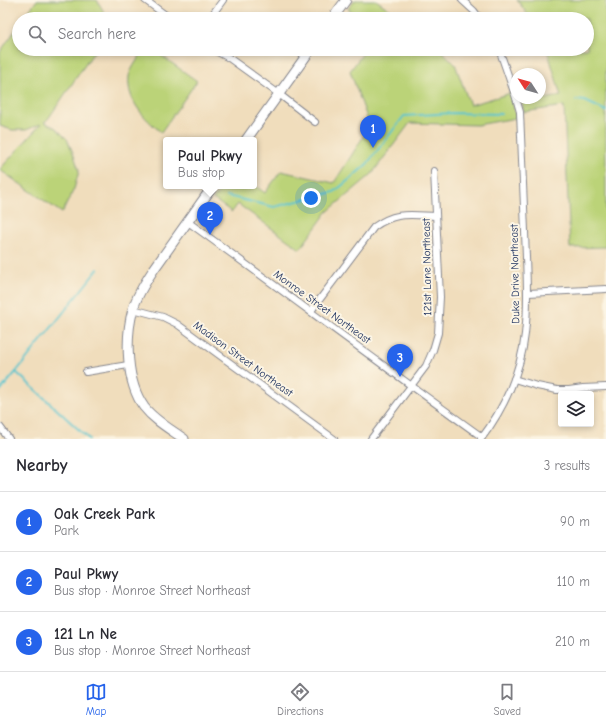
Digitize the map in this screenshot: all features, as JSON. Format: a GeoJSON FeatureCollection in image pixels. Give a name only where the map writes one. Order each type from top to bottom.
{"type":"FeatureCollection","features":[{"type":"Feature","properties":{"kind":"street"},"geometry":{"type":"LineString","coordinates":[[145,0],[161,12]]}},
{"type":"Feature","properties":{"kind":"street"},"geometry":{"type":"LineString","coordinates":[[214,12],[222,0]]}},
{"type":"Feature","properties":{"kind":"street"},"geometry":{"type":"LineString","coordinates":[[337,12],[346,0]]}},
{"type":"Feature","properties":{"kind":"street"},"geometry":{"type":"LineString","coordinates":[[462,0],[475,12]]}},
{"type":"Feature","properties":{"kind":"street"},"geometry":{"type":"LineString","coordinates":[[225,56],[279,94],[315,122]]}},
{"type":"Feature","properties":{"kind":"street"},"geometry":{"type":"LineString","coordinates":[[248,137],[306,56]]}},
{"type":"Feature","properties":{"kind":"street","name":"Duke Drive Northeast"},"geometry":{"type":"LineString","coordinates":[[501,56],[510,81]]}},
{"type":"Feature","properties":{"kind":"street","name":"Duke Drive Northeast"},"geometry":{"type":"LineString","coordinates":[[481,438],[502,406],[514,379],[525,334],[528,293],[520,112],[518,104]]}},
{"type":"Feature","properties":{"kind":"street","name":"121st Lane Northeast"},"geometry":{"type":"LineString","coordinates":[[371,439],[426,366],[438,333],[440,297],[434,171]]}},
{"type":"Feature","properties":{"kind":"street"},"geometry":{"type":"LineString","coordinates":[[184,439],[155,419],[143,406],[135,391],[128,365],[130,328],[133,309],[139,294],[154,269],[212,189]]}},
{"type":"Feature","properties":{"kind":"street"},"geometry":{"type":"LineString","coordinates":[[311,311],[374,227],[383,220],[397,216],[410,215],[436,216]]}},
{"type":"Feature","properties":{"kind":"street","name":"Monroe Street Northeast"},"geometry":{"type":"LineString","coordinates":[[188,222],[311,311],[481,438]]}},
{"type":"Feature","properties":{"kind":"street"},"geometry":{"type":"LineString","coordinates":[[528,293],[606,289]]}},
{"type":"Feature","properties":{"kind":"street","name":"Madison Street Northeast"},"geometry":{"type":"LineString","coordinates":[[133,309],[158,315],[177,324],[334,439]]}},
{"type":"Feature","properties":{"kind":"street"},"geometry":{"type":"LineString","coordinates":[[86,372],[128,365]]}},
{"type":"Feature","properties":{"kind":"street"},"geometry":{"type":"LineString","coordinates":[[514,379],[557,390],[606,387]]}},
{"type":"Feature","properties":{"kind":"street"},"geometry":{"type":"LineString","coordinates":[[0,427],[9,439]]}},
{"type":"Feature","properties":{"kind":"green space"},"geometry":{"type":"Polygon","coordinates":[[[37,0],[97,0],[104,12],[28,12],[37,0]]]}},
{"type":"Feature","properties":{"kind":"green space"},"geometry":{"type":"Polygon","coordinates":[[[355,0],[376,0],[393,12],[352,12],[348,9],[355,0]]]}},
{"type":"Feature","properties":{"kind":"green space"},"geometry":{"type":"Polygon","coordinates":[[[517,0],[606,0],[606,247],[570,248],[564,106],[524,112],[522,104],[546,104],[546,99],[561,96],[549,56],[594,56],[594,12],[526,12],[517,0]]]}},
{"type":"Feature","properties":{"kind":"green space"},"geometry":{"type":"Polygon","coordinates":[[[12,35],[12,56],[91,56],[48,119],[44,122],[56,128],[67,139],[79,171],[74,189],[62,213],[0,170],[41,124],[26,130],[12,130],[0,126],[0,52],[12,35]]]}},
{"type":"Feature","properties":{"kind":"green space"},"geometry":{"type":"Polygon","coordinates":[[[140,56],[162,56],[197,81],[161,132],[148,121],[133,101],[130,93],[129,76],[140,56]]]}},
{"type":"Feature","properties":{"kind":"green space"},"geometry":{"type":"Polygon","coordinates":[[[361,56],[447,56],[455,64],[470,105],[510,93],[510,104],[513,104],[516,118],[477,125],[410,123],[371,175],[327,212],[300,249],[238,204],[232,212],[213,199],[221,189],[257,189],[257,187],[265,193],[281,171],[334,183],[370,126],[350,71],[361,56]]]}},
{"type":"Feature","properties":{"kind":"waterway"},"geometry":{"type":"LineString","coordinates":[[576,100],[585,101],[606,111]]}},
{"type":"Feature","properties":{"kind":"waterway"},"geometry":{"type":"LineString","coordinates":[[227,196],[274,207],[334,192],[367,164],[404,116],[452,113],[501,114]]}},
{"type":"Feature","properties":{"kind":"waterway"},"geometry":{"type":"LineString","coordinates":[[0,391],[98,269]]}},
{"type":"Feature","properties":{"kind":"waterway"},"geometry":{"type":"LineString","coordinates":[[16,372],[89,439]]}},
{"type":"Feature","properties":{"kind":"place","name":"Oak Creek Park"},"geometry":{"type":"Point","coordinates":[373,148]}},
{"type":"Feature","properties":{"kind":"place","name":"Paul Pkwy"},"geometry":{"type":"Point","coordinates":[210,235]}},
{"type":"Feature","properties":{"kind":"place","name":"121 Ln Ne"},"geometry":{"type":"Point","coordinates":[400,377]}}]}
